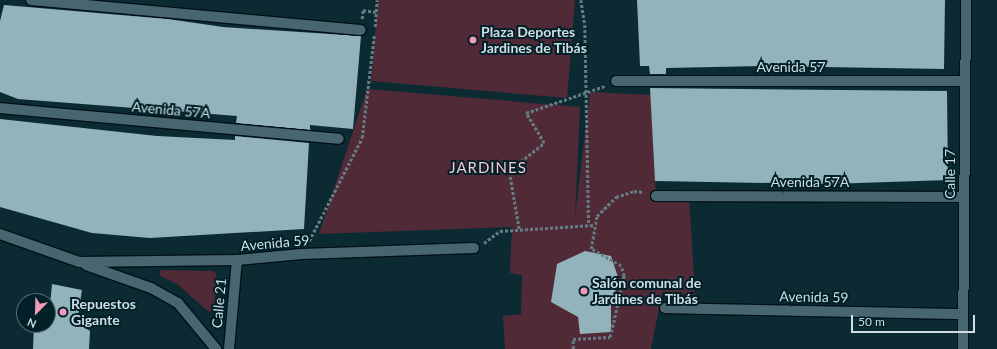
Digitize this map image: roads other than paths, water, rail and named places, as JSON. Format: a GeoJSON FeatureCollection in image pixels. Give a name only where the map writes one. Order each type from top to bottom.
{"type":"FeatureCollection","features":[{"type":"Feature","properties":{"kind":"street"},"geometry":{"type":"LineString","coordinates":[[31,0],[361,30]]}},
{"type":"Feature","properties":{"kind":"street","name":"Calle 17"},"geometry":{"type":"LineString","coordinates":[[963,349],[966,0]]}},
{"type":"Feature","properties":{"kind":"street","name":"Avenida 57"},"geometry":{"type":"LineString","coordinates":[[616,81],[965,81]]}},
{"type":"Feature","properties":{"kind":"street","name":"Avenida 57A"},"geometry":{"type":"LineString","coordinates":[[0,108],[339,139]]}},
{"type":"Feature","properties":{"kind":"street","name":"Avenida 57A"},"geometry":{"type":"LineString","coordinates":[[656,196],[964,197]]}},
{"type":"Feature","properties":{"kind":"street","name":"Avenida 59"},"geometry":{"type":"LineString","coordinates":[[0,234],[151,288],[178,303],[216,349]]}},
{"type":"Feature","properties":{"kind":"street","name":"Avenida 59"},"geometry":{"type":"LineString","coordinates":[[80,262],[237,260],[302,254],[474,248]]}},
{"type":"Feature","properties":{"kind":"street","name":"Calle 21"},"geometry":{"type":"LineString","coordinates":[[229,349],[237,260]]}},
{"type":"Feature","properties":{"kind":"street","name":"Avenida 59"},"geometry":{"type":"LineString","coordinates":[[665,308],[963,314]]}},
{"type":"Feature","properties":{"kind":"place","name":"Plaza Deportes Jardines de Tibás"},"geometry":{"type":"Point","coordinates":[473,40]}},
{"type":"Feature","properties":{"kind":"place","name":"Salón comunal de Jardines de Tibás"},"geometry":{"type":"Point","coordinates":[584,291]}},
{"type":"Feature","properties":{"kind":"place","name":"Repuestos Gigante"},"geometry":{"type":"Point","coordinates":[63,312]}},
{"type":"Feature","properties":{"kind":"district","name":"JARDINES"},"geometry":{"type":"Point","coordinates":[488,168]}}]}
